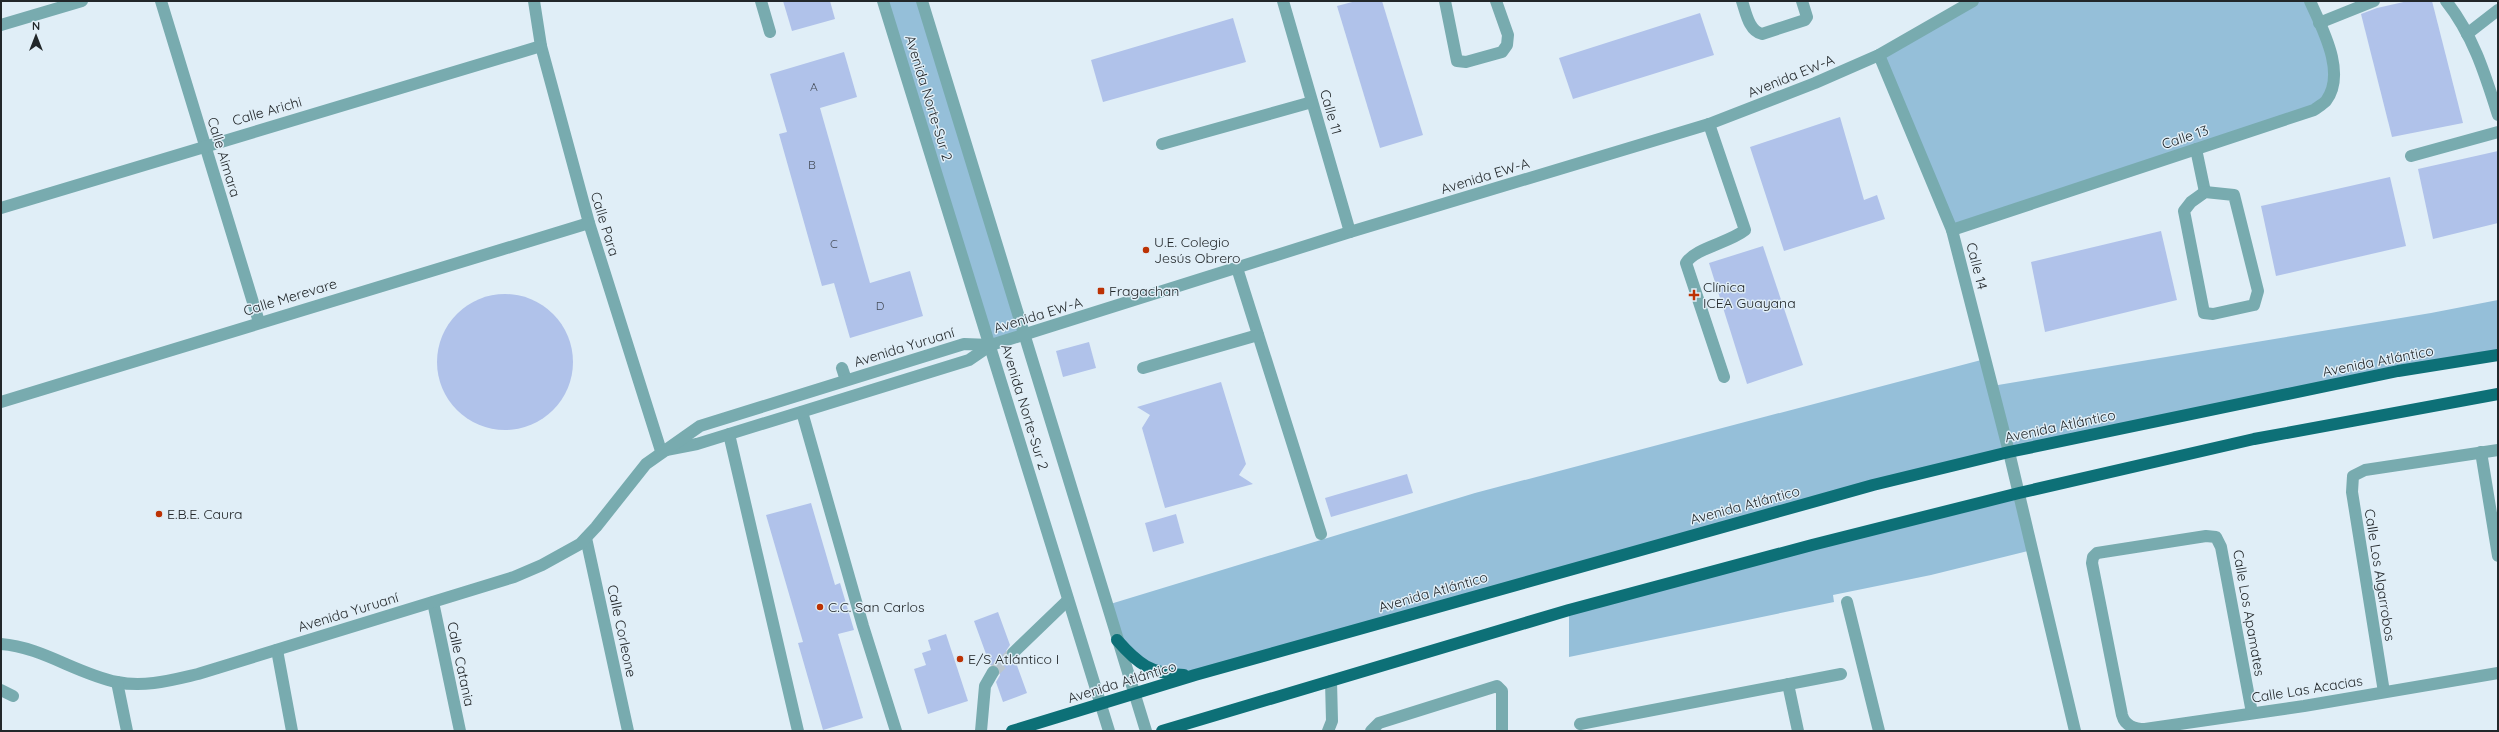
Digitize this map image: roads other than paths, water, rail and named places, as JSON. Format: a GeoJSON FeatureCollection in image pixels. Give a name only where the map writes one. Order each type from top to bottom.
{"type":"FeatureCollection","features":[{"type":"Feature","properties":{"kind":"main road","name":"Avenida Atlántico"},"geometry":{"type":"LineString","coordinates":[[1012,731],[1195,675],[1781,511],[2009,452],[2398,371],[2498,355]]}},
{"type":"Feature","properties":{"kind":"main road"},"geometry":{"type":"LineString","coordinates":[[1168,730],[1569,610],[1812,545],[2019,493],[2254,438],[2498,394]]}},
{"type":"Feature","properties":{"kind":"main road"},"geometry":{"type":"LineString","coordinates":[[1117,640],[1132,658],[1148,668],[1165,674],[1195,675]]}},
{"type":"Feature","properties":{"kind":"street"},"geometry":{"type":"LineString","coordinates":[[1,26],[82,1]]}},
{"type":"Feature","properties":{"kind":"street","name":"Calle Aimara"},"geometry":{"type":"LineString","coordinates":[[161,1],[259,322]]}},
{"type":"Feature","properties":{"kind":"street","name":"Calle Para"},"geometry":{"type":"LineString","coordinates":[[534,1],[541,46],[589,223],[661,451]]}},
{"type":"Feature","properties":{"kind":"street"},"geometry":{"type":"LineString","coordinates":[[761,1],[770,32]]}},
{"type":"Feature","properties":{"kind":"street","name":"Avenida Norte-Sur 2"},"geometry":{"type":"LineString","coordinates":[[883,1],[991,345],[1109,731]]}},
{"type":"Feature","properties":{"kind":"street","name":"Avenida Norte-Sur 2"},"geometry":{"type":"LineString","coordinates":[[922,1],[1146,731]]}},
{"type":"Feature","properties":{"kind":"street","name":"Calle 11"},"geometry":{"type":"LineString","coordinates":[[1283,1],[1350,232]]}},
{"type":"Feature","properties":{"kind":"street"},"geometry":{"type":"LineString","coordinates":[[1445,1],[1457,61],[1466,62],[1502,52],[1507,45],[1508,35],[1496,1]]}},
{"type":"Feature","properties":{"kind":"street"},"geometry":{"type":"LineString","coordinates":[[1742,1],[1752,27],[1756,32],[1762,34],[1805,20],[1807,17],[1802,1]]}},
{"type":"Feature","properties":{"kind":"street","name":"Avenida EW-A"},"geometry":{"type":"LineString","coordinates":[[991,345],[1350,232],[1709,124],[1815,83],[1879,55],[1974,1]]}},
{"type":"Feature","properties":{"kind":"street","name":"Calle 13"},"geometry":{"type":"LineString","coordinates":[[1952,230],[2314,110],[2325,102],[2330,93],[2333,66],[2329,49],[2310,1]]}},
{"type":"Feature","properties":{"kind":"street"},"geometry":{"type":"LineString","coordinates":[[2319,22],[2374,1]]}},
{"type":"Feature","properties":{"kind":"street"},"geometry":{"type":"LineString","coordinates":[[2446,1],[2460,19],[2478,56],[2498,115]]}},
{"type":"Feature","properties":{"kind":"street"},"geometry":{"type":"LineString","coordinates":[[2467,34],[2498,10]]}},
{"type":"Feature","properties":{"kind":"street","name":"Calle Arichi"},"geometry":{"type":"LineString","coordinates":[[1,208],[204,145],[541,46]]}},
{"type":"Feature","properties":{"kind":"street","name":"Calle 14"},"geometry":{"type":"LineString","coordinates":[[1879,55],[1952,230],[2009,452],[2075,731]]}},
{"type":"Feature","properties":{"kind":"street"},"geometry":{"type":"LineString","coordinates":[[1162,144],[1312,102]]}},
{"type":"Feature","properties":{"kind":"street"},"geometry":{"type":"LineString","coordinates":[[1709,124],[1745,230],[1736,237],[1690,256],[1686,264],[1724,377]]}},
{"type":"Feature","properties":{"kind":"street"},"geometry":{"type":"LineString","coordinates":[[2410,156],[2498,132]]}},
{"type":"Feature","properties":{"kind":"street"},"geometry":{"type":"LineString","coordinates":[[2196,149],[2205,192]]}},
{"type":"Feature","properties":{"kind":"street"},"geometry":{"type":"LineString","coordinates":[[2205,192],[2234,195],[2258,291],[2254,305],[2213,314],[2204,312],[2184,211],[2191,202],[2205,192]]}},
{"type":"Feature","properties":{"kind":"street","name":"Calle Merevare"},"geometry":{"type":"LineString","coordinates":[[1,402],[259,322],[589,223]]}},
{"type":"Feature","properties":{"kind":"street"},"geometry":{"type":"LineString","coordinates":[[1237,268],[1321,534]]}},
{"type":"Feature","properties":{"kind":"street"},"geometry":{"type":"LineString","coordinates":[[1143,368],[1258,335]]}},
{"type":"Feature","properties":{"kind":"street","name":"Avenida Yuruaní"},"geometry":{"type":"LineString","coordinates":[[1,644],[27,649],[117,682],[136,684],[160,683],[198,674],[514,577],[542,566],[563,555],[586,538],[646,464],[661,451],[700,426],[964,344],[991,345]]}},
{"type":"Feature","properties":{"kind":"street","name":"Avenida Yuruaní"},"geometry":{"type":"LineString","coordinates":[[661,451],[697,444],[969,360],[991,345]]}},
{"type":"Feature","properties":{"kind":"street"},"geometry":{"type":"LineString","coordinates":[[842,368],[846,380]]}},
{"type":"Feature","properties":{"kind":"street"},"geometry":{"type":"LineString","coordinates":[[802,412],[863,626],[896,731]]}},
{"type":"Feature","properties":{"kind":"street"},"geometry":{"type":"LineString","coordinates":[[729,434],[798,731]]}},
{"type":"Feature","properties":{"kind":"street"},"geometry":{"type":"LineString","coordinates":[[2498,450],[2481,452],[2498,556]]}},
{"type":"Feature","properties":{"kind":"street","name":"Calle Los Algarrobos"},"geometry":{"type":"LineString","coordinates":[[2384,692],[2352,492],[2353,476],[2365,470],[2481,452]]}},
{"type":"Feature","properties":{"kind":"street","name":"Calle Los Apamates"},"geometry":{"type":"LineString","coordinates":[[2123,720],[2093,557],[2101,551],[2206,536],[2216,537],[2220,541],[2252,713]]}},
{"type":"Feature","properties":{"kind":"street","name":"Calle Corleone"},"geometry":{"type":"LineString","coordinates":[[586,538],[628,731]]}},
{"type":"Feature","properties":{"kind":"street"},"geometry":{"type":"LineString","coordinates":[[1013,653],[1068,600]]}},
{"type":"Feature","properties":{"kind":"street","name":"Calle Catania"},"geometry":{"type":"LineString","coordinates":[[433,602],[460,731]]}},
{"type":"Feature","properties":{"kind":"street"},"geometry":{"type":"LineString","coordinates":[[1847,602],[1879,731]]}},
{"type":"Feature","properties":{"kind":"street"},"geometry":{"type":"LineString","coordinates":[[277,650],[292,731]]}},
{"type":"Feature","properties":{"kind":"street"},"geometry":{"type":"LineString","coordinates":[[981,731],[985,686],[993,672]]}},
{"type":"Feature","properties":{"kind":"street","name":"Calle Las Acacias"},"geometry":{"type":"LineString","coordinates":[[2123,720],[2136,729],[2145,729],[2498,673]]}},
{"type":"Feature","properties":{"kind":"street"},"geometry":{"type":"LineString","coordinates":[[1580,724],[1841,674]]}},
{"type":"Feature","properties":{"kind":"street"},"geometry":{"type":"LineString","coordinates":[[1328,731],[1332,721],[1331,681]]}},
{"type":"Feature","properties":{"kind":"street"},"geometry":{"type":"LineString","coordinates":[[117,682],[127,731]]}},
{"type":"Feature","properties":{"kind":"street"},"geometry":{"type":"LineString","coordinates":[[1788,684],[1798,731]]}},
{"type":"Feature","properties":{"kind":"street"},"geometry":{"type":"LineString","coordinates":[[1371,731],[1379,723],[1497,686],[1502,691],[1502,731]]}},
{"type":"Feature","properties":{"kind":"street"},"geometry":{"type":"LineString","coordinates":[[1,690],[13,696]]}},
{"type":"Feature","properties":{"kind":"tunnel"},"geometry":{"type":"LineString","coordinates":[[993,672],[1013,653]]}},
{"type":"Feature","properties":{"kind":"place","name":"U.E. Colegio Jesús Obrero"},"geometry":{"type":"Point","coordinates":[1146,250]}},
{"type":"Feature","properties":{"kind":"place","name":"Fragachan"},"geometry":{"type":"Point","coordinates":[1101,291]}},
{"type":"Feature","properties":{"kind":"place","name":"Clínica ICEA Guayana"},"geometry":{"type":"Point","coordinates":[1694,295]}},
{"type":"Feature","properties":{"kind":"place","name":"E.B.E. Caura"},"geometry":{"type":"Point","coordinates":[159,514]}},
{"type":"Feature","properties":{"kind":"place","name":"C.C. San Carlos"},"geometry":{"type":"Point","coordinates":[820,607]}},
{"type":"Feature","properties":{"kind":"place","name":"E/S Atlántico I"},"geometry":{"type":"Point","coordinates":[960,659]}}]}
